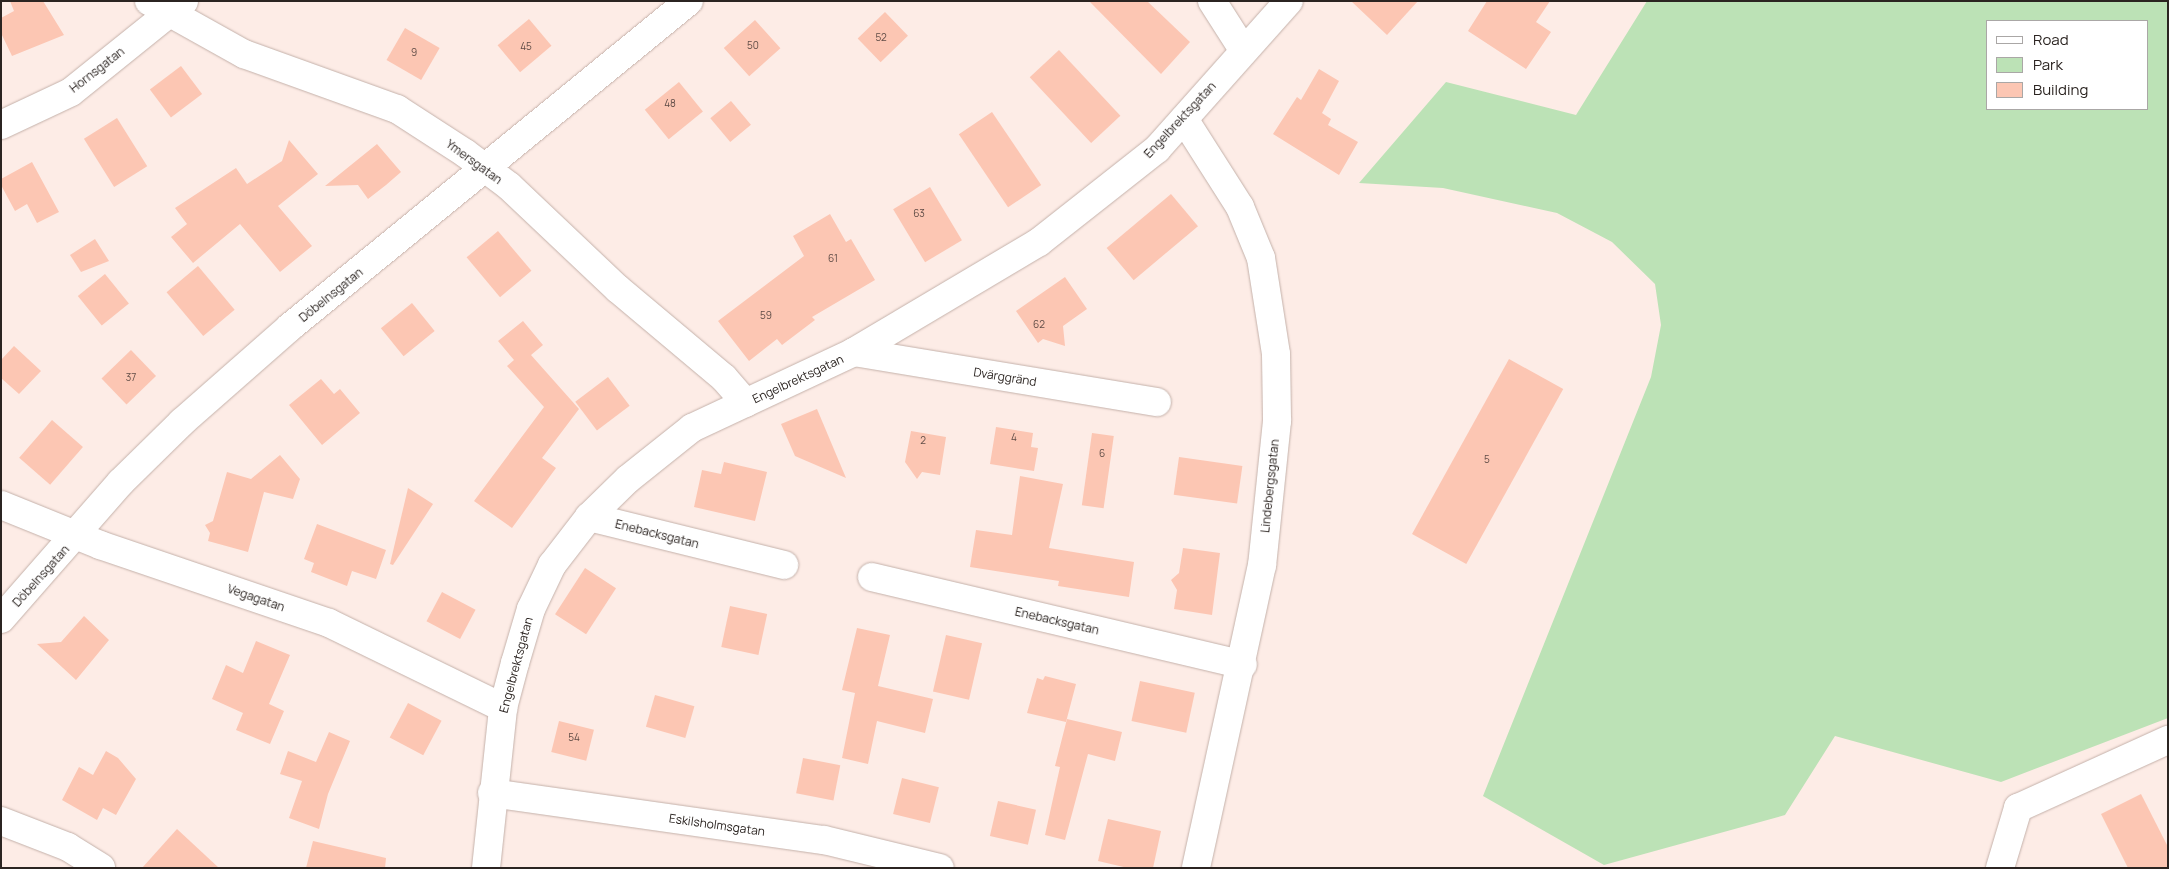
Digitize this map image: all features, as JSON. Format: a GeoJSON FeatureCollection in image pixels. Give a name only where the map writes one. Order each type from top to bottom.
{"type":"FeatureCollection","features":[{"type":"Feature","properties":{"kind":"street","name":"Döbelnsgatan"},"geometry":{"type":"LineString","coordinates":[[1,619],[77,536],[122,482],[182,422],[290,327],[486,171],[689,1]]}},
{"type":"Feature","properties":{"kind":"street"},"geometry":{"type":"LineString","coordinates":[[1212,1],[1244,50]]}},
{"type":"Feature","properties":{"kind":"street","name":"Engelbrektsgatan"},"geometry":{"type":"LineString","coordinates":[[486,868],[492,793],[503,708],[531,609],[552,565],[589,517],[628,479],[692,428],[854,352],[1039,242],[1157,149],[1289,1]]}},
{"type":"Feature","properties":{"kind":"street","name":"Ymersgatan"},"geometry":{"type":"LineString","coordinates":[[167,6],[244,54],[397,110],[509,186],[618,288],[724,378],[746,403]]}},
{"type":"Feature","properties":{"kind":"street","name":"Hornsgatan"},"geometry":{"type":"LineString","coordinates":[[1,125],[71,92],[167,6]]}},
{"type":"Feature","properties":{"kind":"street","name":"Lindebergsgatan"},"geometry":{"type":"LineString","coordinates":[[1184,119],[1240,207],[1261,258],[1276,354],[1277,421],[1262,565],[1243,664],[1196,868]]}},
{"type":"Feature","properties":{"kind":"street","name":"Dvärggränd"},"geometry":{"type":"LineString","coordinates":[[854,352],[1157,402]]}},
{"type":"Feature","properties":{"kind":"street","name":"Vegagatan"},"geometry":{"type":"LineString","coordinates":[[1,505],[77,536],[329,623],[503,708]]}},
{"type":"Feature","properties":{"kind":"street","name":"Enebacksgatan"},"geometry":{"type":"LineString","coordinates":[[589,517],[784,565]]}},
{"type":"Feature","properties":{"kind":"street","name":"Enebacksgatan"},"geometry":{"type":"LineString","coordinates":[[872,577],[1243,664]]}},
{"type":"Feature","properties":{"kind":"street"},"geometry":{"type":"LineString","coordinates":[[2000,868],[2018,808],[2168,740]]}},
{"type":"Feature","properties":{"kind":"street","name":"Eskilsholmsgatan"},"geometry":{"type":"LineString","coordinates":[[492,793],[824,840],[940,868]]}},
{"type":"Feature","properties":{"kind":"street"},"geometry":{"type":"LineString","coordinates":[[1,822],[68,847],[101,868]]}},
{"type":"Feature","properties":{"kind":"green space"},"geometry":{"type":"Polygon","coordinates":[[[1647,1],[2168,1],[2168,718],[2001,782],[1835,736],[1785,815],[1604,865],[1483,796],[1651,377],[1661,325],[1655,284],[1612,242],[1557,213],[1443,188],[1359,183],[1446,82],[1576,115],[1647,1]]]}},
{"type":"Feature","properties":{"kind":"building"},"geometry":{"type":"Polygon","coordinates":[[[10,1],[43,1],[64,35],[12,56],[1,33],[1,18],[14,11],[10,1]]]}},
{"type":"Feature","properties":{"kind":"building"},"geometry":{"type":"Polygon","coordinates":[[[1089,1],[1147,1],[1190,42],[1161,74],[1089,1]]]}},
{"type":"Feature","properties":{"kind":"building"},"geometry":{"type":"Polygon","coordinates":[[[1351,1],[1418,1],[1387,35],[1351,1]]]}},
{"type":"Feature","properties":{"kind":"building"},"geometry":{"type":"Polygon","coordinates":[[[1487,1],[1550,1],[1536,22],[1551,32],[1526,69],[1468,31],[1487,1]]]}},
{"type":"Feature","properties":{"kind":"building"},"geometry":{"type":"Polygon","coordinates":[[[885,12],[908,36],[881,62],[858,38],[885,12]]]}},
{"type":"Feature","properties":{"kind":"building"},"geometry":{"type":"Polygon","coordinates":[[[529,19],[551,46],[520,72],[498,45],[529,19]]]}},
{"type":"Feature","properties":{"kind":"building"},"geometry":{"type":"Polygon","coordinates":[[[755,20],[780,48],[749,76],[724,48],[755,20]]]}},
{"type":"Feature","properties":{"kind":"building"},"geometry":{"type":"Polygon","coordinates":[[[405,28],[440,48],[421,80],[386,60],[405,28]]]}},
{"type":"Feature","properties":{"kind":"building"},"geometry":{"type":"Polygon","coordinates":[[[1059,50],[1120,116],[1091,143],[1030,77],[1059,50]]]}},
{"type":"Feature","properties":{"kind":"building"},"geometry":{"type":"Polygon","coordinates":[[[181,66],[202,94],[171,117],[150,89],[181,66]]]}},
{"type":"Feature","properties":{"kind":"building"},"geometry":{"type":"Polygon","coordinates":[[[1319,69],[1339,81],[1322,113],[1331,119],[1328,125],[1358,142],[1339,175],[1273,134],[1297,97],[1301,100],[1319,69]]]}},
{"type":"Feature","properties":{"kind":"building"},"geometry":{"type":"Polygon","coordinates":[[[679,82],[703,112],[669,139],[645,110],[679,82]]]}},
{"type":"Feature","properties":{"kind":"building"},"geometry":{"type":"Polygon","coordinates":[[[731,101],[751,125],[730,142],[710,118],[731,101]]]}},
{"type":"Feature","properties":{"kind":"building"},"geometry":{"type":"Polygon","coordinates":[[[992,112],[1041,185],[1008,207],[959,134],[992,112]]]}},
{"type":"Feature","properties":{"kind":"building"},"geometry":{"type":"Polygon","coordinates":[[[117,118],[147,166],[114,187],[84,139],[117,118]]]}},
{"type":"Feature","properties":{"kind":"building"},"geometry":{"type":"Polygon","coordinates":[[[289,140],[318,174],[278,206],[312,246],[280,272],[240,224],[193,263],[171,237],[187,224],[175,208],[236,168],[247,184],[282,161],[289,140]]]}},
{"type":"Feature","properties":{"kind":"building"},"geometry":{"type":"Polygon","coordinates":[[[377,144],[401,172],[386,185],[368,199],[358,185],[325,186],[377,144]]]}},
{"type":"Feature","properties":{"kind":"building"},"geometry":{"type":"Polygon","coordinates":[[[32,162],[59,212],[37,223],[27,204],[15,211],[1,185],[1,179],[32,162]]]}},
{"type":"Feature","properties":{"kind":"building"},"geometry":{"type":"Polygon","coordinates":[[[930,187],[962,240],[925,262],[893,209],[930,187]]]}},
{"type":"Feature","properties":{"kind":"building"},"geometry":{"type":"Polygon","coordinates":[[[1171,194],[1198,226],[1134,280],[1107,248],[1171,194]]]}},
{"type":"Feature","properties":{"kind":"building"},"geometry":{"type":"Polygon","coordinates":[[[830,214],[846,242],[851,239],[875,280],[812,317],[815,320],[782,345],[777,339],[749,361],[718,321],[804,256],[793,236],[830,214]]]}},
{"type":"Feature","properties":{"kind":"building"},"geometry":{"type":"Polygon","coordinates":[[[498,231],[531,271],[500,297],[467,257],[498,231]]]}},
{"type":"Feature","properties":{"kind":"building"},"geometry":{"type":"Polygon","coordinates":[[[95,239],[109,261],[81,272],[70,255],[95,239]]]}},
{"type":"Feature","properties":{"kind":"building"},"geometry":{"type":"Polygon","coordinates":[[[198,266],[235,310],[203,336],[167,292],[198,266]]]}},
{"type":"Feature","properties":{"kind":"building"},"geometry":{"type":"Polygon","coordinates":[[[105,274],[129,304],[102,326],[78,296],[105,274]]]}},
{"type":"Feature","properties":{"kind":"building"},"geometry":{"type":"Polygon","coordinates":[[[1065,277],[1087,309],[1063,326],[1065,346],[1043,339],[1038,343],[1016,311],[1065,277]]]}},
{"type":"Feature","properties":{"kind":"building"},"geometry":{"type":"Polygon","coordinates":[[[412,303],[435,331],[404,356],[381,328],[412,303]]]}},
{"type":"Feature","properties":{"kind":"building"},"geometry":{"type":"Polygon","coordinates":[[[523,321],[543,345],[531,355],[579,409],[542,458],[556,468],[512,528],[474,501],[544,407],[507,366],[514,360],[498,341],[523,321]]]}},
{"type":"Feature","properties":{"kind":"building"},"geometry":{"type":"Polygon","coordinates":[[[14,346],[41,371],[19,394],[1,378],[1,360],[14,346]]]}},
{"type":"Feature","properties":{"kind":"building"},"geometry":{"type":"Polygon","coordinates":[[[131,350],[156,376],[127,404],[102,378],[131,350]]]}},
{"type":"Feature","properties":{"kind":"building"},"geometry":{"type":"Polygon","coordinates":[[[1509,359],[1563,389],[1466,564],[1412,534],[1509,359]]]}},
{"type":"Feature","properties":{"kind":"building"},"geometry":{"type":"Polygon","coordinates":[[[608,377],[630,406],[597,430],[575,402],[608,377]]]}},
{"type":"Feature","properties":{"kind":"building"},"geometry":{"type":"Polygon","coordinates":[[[321,379],[334,394],[340,389],[360,413],[322,445],[289,405],[321,379]]]}},
{"type":"Feature","properties":{"kind":"building"},"geometry":{"type":"Polygon","coordinates":[[[817,409],[846,478],[795,456],[781,424],[817,409]]]}},
{"type":"Feature","properties":{"kind":"building"},"geometry":{"type":"Polygon","coordinates":[[[52,420],[83,447],[50,485],[19,458],[52,420]]]}},
{"type":"Feature","properties":{"kind":"building"},"geometry":{"type":"Polygon","coordinates":[[[996,427],[1033,433],[1031,447],[1038,448],[1034,471],[990,464],[996,427]]]}},
{"type":"Feature","properties":{"kind":"building"},"geometry":{"type":"Polygon","coordinates":[[[911,431],[946,437],[940,475],[922,472],[917,479],[905,462],[911,431]]]}},
{"type":"Feature","properties":{"kind":"building"},"geometry":{"type":"Polygon","coordinates":[[[1092,433],[1114,436],[1104,508],[1082,505],[1092,433]]]}},
{"type":"Feature","properties":{"kind":"building"},"geometry":{"type":"Polygon","coordinates":[[[280,455],[300,479],[293,499],[264,492],[248,552],[208,541],[210,533],[205,525],[213,521],[227,472],[251,479],[280,455]]]}},
{"type":"Feature","properties":{"kind":"building"},"geometry":{"type":"Polygon","coordinates":[[[1179,457],[1242,466],[1237,504],[1174,495],[1179,457]]]}},
{"type":"Feature","properties":{"kind":"building"},"geometry":{"type":"Polygon","coordinates":[[[724,462],[767,472],[755,521],[694,507],[702,470],[721,474],[724,462]]]}},
{"type":"Feature","properties":{"kind":"building"},"geometry":{"type":"Polygon","coordinates":[[[1020,476],[1063,484],[1049,548],[1134,562],[1129,597],[1058,586],[1059,581],[970,567],[976,530],[1012,535],[1020,476]]]}},
{"type":"Feature","properties":{"kind":"building"},"geometry":{"type":"Polygon","coordinates":[[[408,488],[433,504],[393,565],[390,564],[408,488]]]}},
{"type":"Feature","properties":{"kind":"building"},"geometry":{"type":"Polygon","coordinates":[[[317,524],[386,550],[376,579],[352,571],[347,586],[311,572],[314,563],[304,559],[317,524]]]}},
{"type":"Feature","properties":{"kind":"building"},"geometry":{"type":"Polygon","coordinates":[[[1183,548],[1220,553],[1212,615],[1174,609],[1177,590],[1171,580],[1179,573],[1183,548]]]}},
{"type":"Feature","properties":{"kind":"building"},"geometry":{"type":"Polygon","coordinates":[[[585,568],[616,588],[586,634],[555,614],[585,568]]]}},
{"type":"Feature","properties":{"kind":"building"},"geometry":{"type":"Polygon","coordinates":[[[442,592],[476,610],[460,639],[427,621],[442,592]]]}},
{"type":"Feature","properties":{"kind":"building"},"geometry":{"type":"Polygon","coordinates":[[[730,606],[767,614],[758,655],[721,647],[730,606]]]}},
{"type":"Feature","properties":{"kind":"building"},"geometry":{"type":"Polygon","coordinates":[[[84,616],[109,640],[76,680],[37,644],[61,642],[84,616]]]}},
{"type":"Feature","properties":{"kind":"building"},"geometry":{"type":"Polygon","coordinates":[[[857,628],[890,635],[878,686],[933,699],[925,733],[877,721],[868,764],[842,758],[855,693],[842,690],[857,628]]]}},
{"type":"Feature","properties":{"kind":"building"},"geometry":{"type":"Polygon","coordinates":[[[946,635],[982,643],[969,700],[933,692],[946,635]]]}},
{"type":"Feature","properties":{"kind":"building"},"geometry":{"type":"Polygon","coordinates":[[[256,641],[290,655],[269,704],[284,711],[270,744],[236,730],[243,713],[212,699],[226,665],[243,673],[256,641]]]}},
{"type":"Feature","properties":{"kind":"building"},"geometry":{"type":"Polygon","coordinates":[[[1045,676],[1076,684],[1066,722],[1027,713],[1037,678],[1043,680],[1045,676]]]}},
{"type":"Feature","properties":{"kind":"building"},"geometry":{"type":"Polygon","coordinates":[[[1140,681],[1195,693],[1186,733],[1131,721],[1140,681]]]}},
{"type":"Feature","properties":{"kind":"building"},"geometry":{"type":"Polygon","coordinates":[[[655,695],[694,706],[685,738],[646,727],[655,695]]]}},
{"type":"Feature","properties":{"kind":"building"},"geometry":{"type":"Polygon","coordinates":[[[408,703],[442,721],[423,755],[390,737],[408,703]]]}},
{"type":"Feature","properties":{"kind":"building"},"geometry":{"type":"Polygon","coordinates":[[[1067,719],[1122,732],[1115,761],[1088,754],[1065,840],[1045,835],[1060,767],[1055,766],[1067,719]]]}},
{"type":"Feature","properties":{"kind":"building"},"geometry":{"type":"Polygon","coordinates":[[[559,721],[594,730],[586,761],[551,752],[559,721]]]}},
{"type":"Feature","properties":{"kind":"building"},"geometry":{"type":"Polygon","coordinates":[[[329,732],[350,741],[328,794],[319,829],[289,818],[302,781],[280,774],[288,751],[316,762],[329,732]]]}},
{"type":"Feature","properties":{"kind":"building"},"geometry":{"type":"Polygon","coordinates":[[[106,751],[118,758],[136,779],[116,815],[103,808],[97,820],[62,800],[79,767],[93,775],[106,751]]]}},
{"type":"Feature","properties":{"kind":"building"},"geometry":{"type":"Polygon","coordinates":[[[803,758],[840,765],[833,801],[796,793],[803,758]]]}},
{"type":"Feature","properties":{"kind":"building"},"geometry":{"type":"Polygon","coordinates":[[[902,778],[939,787],[930,823],[893,814],[902,778]]]}},
{"type":"Feature","properties":{"kind":"building"},"geometry":{"type":"Polygon","coordinates":[[[2141,794],[2168,847],[2168,868],[2128,868],[2101,814],[2141,794]]]}},
{"type":"Feature","properties":{"kind":"building"},"geometry":{"type":"Polygon","coordinates":[[[998,801],[1036,810],[1028,845],[990,836],[998,801]]]}},
{"type":"Feature","properties":{"kind":"building"},"geometry":{"type":"Polygon","coordinates":[[[1108,819],[1161,831],[1153,868],[1128,868],[1098,861],[1108,819]]]}},
{"type":"Feature","properties":{"kind":"building"},"geometry":{"type":"Polygon","coordinates":[[[177,829],[219,868],[142,868],[177,829]]]}},
{"type":"Feature","properties":{"kind":"building"},"geometry":{"type":"Polygon","coordinates":[[[313,841],[386,858],[385,868],[306,868],[313,841]]]}}]}
